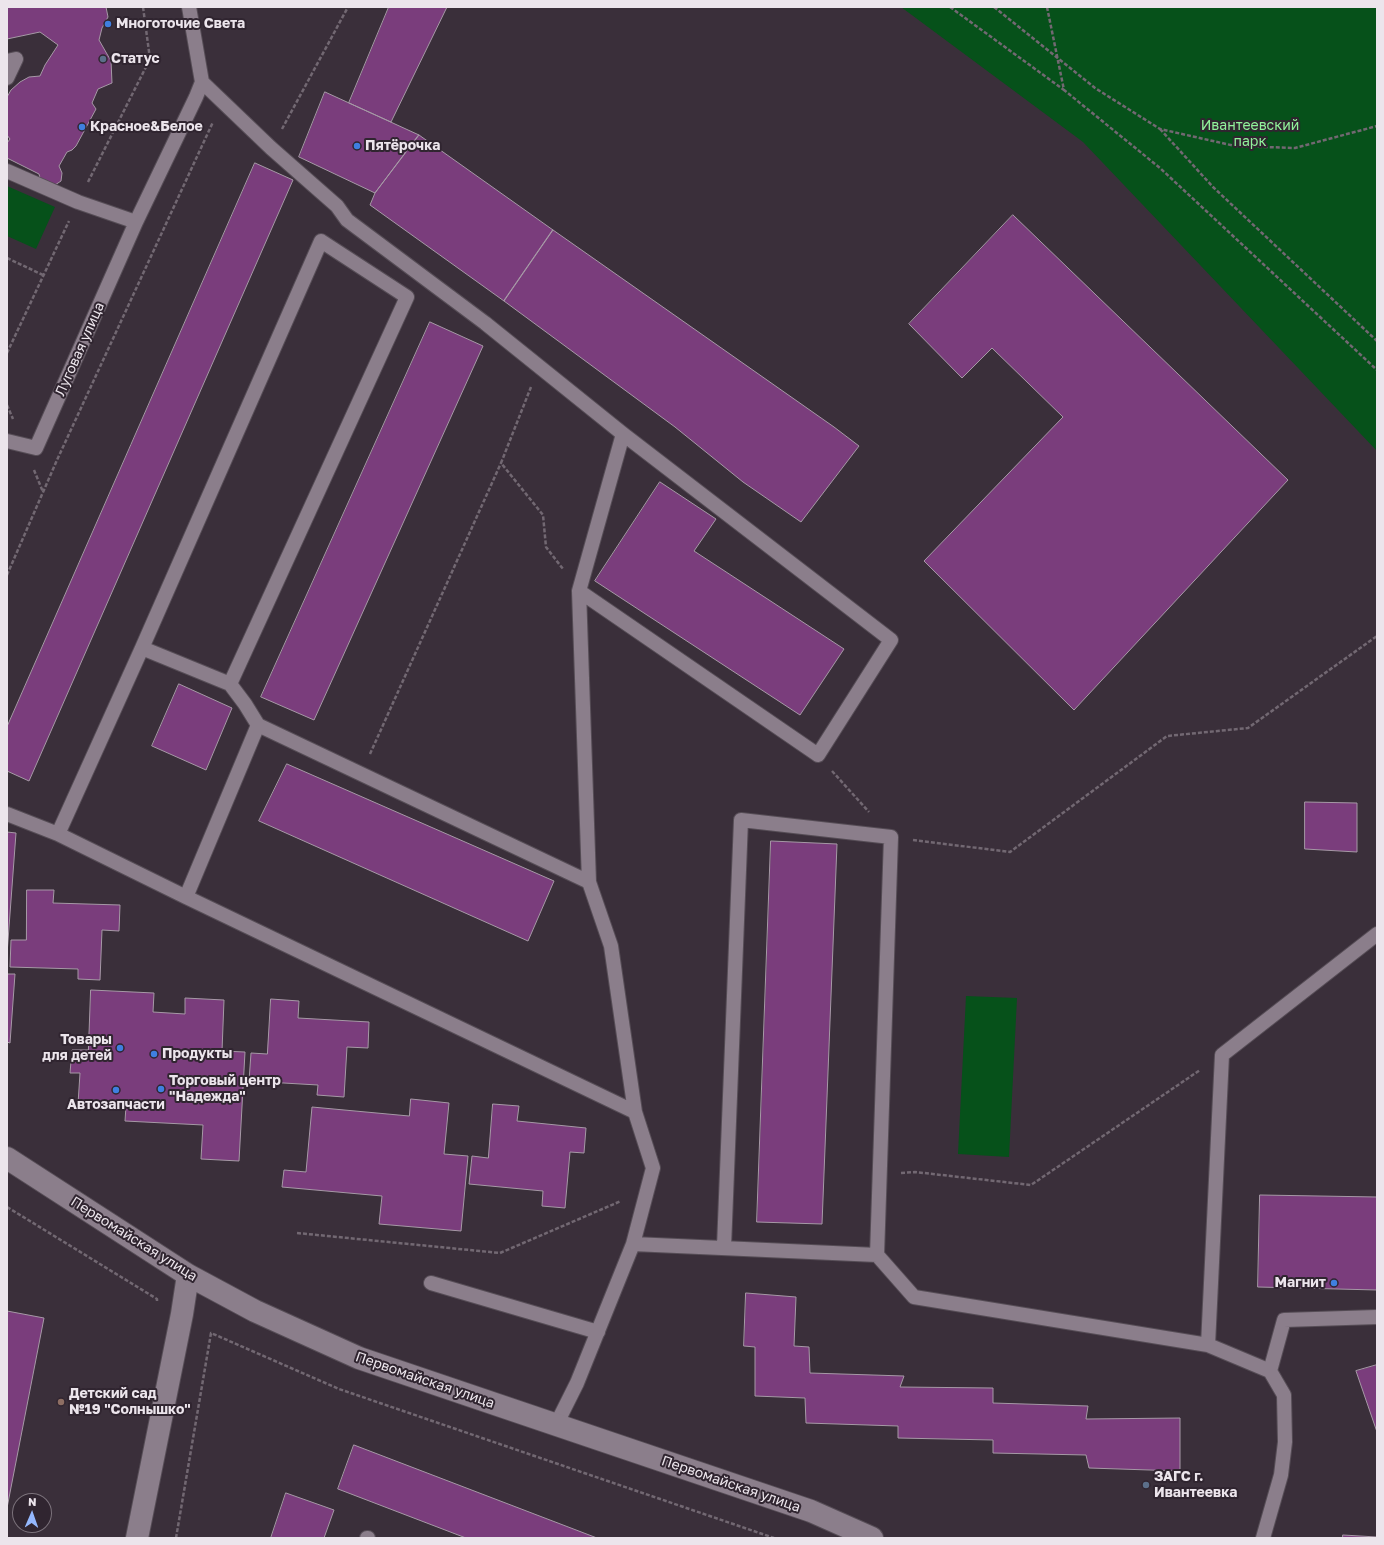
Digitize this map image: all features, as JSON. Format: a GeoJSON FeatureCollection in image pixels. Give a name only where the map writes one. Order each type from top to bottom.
{"type":"FeatureCollection","features":[{"type":"Feature","properties":{"kind":"main road","name":"Первомайская улица"},"geometry":{"type":"LineString","coordinates":[[7,1158],[188,1275],[255,1312],[359,1358],[811,1511],[872,1538]]}},
{"type":"Feature","properties":{"kind":"main road"},"geometry":{"type":"LineString","coordinates":[[137,1538],[188,1275]]}},
{"type":"Feature","properties":{"kind":"lane"},"geometry":{"type":"LineString","coordinates":[[7,171],[78,202],[136,222],[202,82],[189,7]]}},
{"type":"Feature","properties":{"kind":"lane"},"geometry":{"type":"LineString","coordinates":[[7,61],[16,59],[7,78]]}},
{"type":"Feature","properties":{"kind":"lane"},"geometry":{"type":"LineString","coordinates":[[202,82],[271,148],[337,206],[347,220],[484,323],[623,434],[892,640],[818,754],[579,591]]}},
{"type":"Feature","properties":{"kind":"lane","name":"Луговая улица"},"geometry":{"type":"LineString","coordinates":[[7,440],[36,448],[136,222]]}},
{"type":"Feature","properties":{"kind":"lane"},"geometry":{"type":"LineString","coordinates":[[58,834],[142,648],[321,242],[407,297],[230,684]]}},
{"type":"Feature","properties":{"kind":"lane"},"geometry":{"type":"LineString","coordinates":[[556,1425],[577,1383],[634,1244],[653,1168],[635,1112],[611,946],[589,882],[579,591],[623,434]]}},
{"type":"Feature","properties":{"kind":"lane"},"geometry":{"type":"LineString","coordinates":[[142,648],[230,684],[258,725],[589,882]]}},
{"type":"Feature","properties":{"kind":"lane"},"geometry":{"type":"LineString","coordinates":[[186,897],[258,725]]}},
{"type":"Feature","properties":{"kind":"lane"},"geometry":{"type":"LineString","coordinates":[[7,814],[58,834],[635,1112]]}},
{"type":"Feature","properties":{"kind":"lane"},"geometry":{"type":"LineString","coordinates":[[724,1247],[741,820],[892,837],[877,1255],[914,1297],[1208,1345],[1270,1371],[1284,1395],[1285,1442],[1281,1475],[1262,1538]]}},
{"type":"Feature","properties":{"kind":"lane"},"geometry":{"type":"LineString","coordinates":[[1208,1345],[1222,1054],[1377,934]]}},
{"type":"Feature","properties":{"kind":"lane"},"geometry":{"type":"LineString","coordinates":[[634,1244],[877,1255]]}},
{"type":"Feature","properties":{"kind":"lane"},"geometry":{"type":"LineString","coordinates":[[431,1283],[598,1332]]}},
{"type":"Feature","properties":{"kind":"lane"},"geometry":{"type":"LineString","coordinates":[[1270,1371],[1284,1320],[1377,1317]]}},
{"type":"Feature","properties":{"kind":"path"},"geometry":{"type":"LineString","coordinates":[[7,353],[78,202],[150,58],[143,7]]}},
{"type":"Feature","properties":{"kind":"path"},"geometry":{"type":"LineString","coordinates":[[271,148],[348,7]]}},
{"type":"Feature","properties":{"kind":"path"},"geometry":{"type":"LineString","coordinates":[[950,7],[1064,90],[1160,168],[1377,370]]}},
{"type":"Feature","properties":{"kind":"path"},"geometry":{"type":"LineString","coordinates":[[994,7],[1095,88],[1160,129],[1214,187],[1377,341]]}},
{"type":"Feature","properties":{"kind":"path"},"geometry":{"type":"LineString","coordinates":[[1047,7],[1064,90]]}},
{"type":"Feature","properties":{"kind":"path"},"geometry":{"type":"LineString","coordinates":[[7,575],[57,460],[215,119]]}},
{"type":"Feature","properties":{"kind":"path"},"geometry":{"type":"LineString","coordinates":[[1160,129],[1235,146],[1295,148],[1377,126]]}},
{"type":"Feature","properties":{"kind":"path"},"geometry":{"type":"LineString","coordinates":[[7,258],[43,275]]}},
{"type":"Feature","properties":{"kind":"path"},"geometry":{"type":"LineString","coordinates":[[361,774],[501,463],[532,383]]}},
{"type":"Feature","properties":{"kind":"path"},"geometry":{"type":"LineString","coordinates":[[501,463],[543,515],[546,547],[579,591]]}},
{"type":"Feature","properties":{"kind":"path"},"geometry":{"type":"LineString","coordinates":[[818,754],[892,837],[1010,852],[1167,736],[1248,728],[1377,636]]}},
{"type":"Feature","properties":{"kind":"path"},"geometry":{"type":"LineString","coordinates":[[879,1175],[915,1172],[1031,1185],[1222,1054]]}},
{"type":"Feature","properties":{"kind":"path"},"geometry":{"type":"LineString","coordinates":[[297,1234],[500,1253],[648,1190]]}},
{"type":"Feature","properties":{"kind":"path"},"geometry":{"type":"LineString","coordinates":[[7,1207],[157,1300],[156,1307]]}},
{"type":"Feature","properties":{"kind":"path"},"geometry":{"type":"LineString","coordinates":[[176,1538],[211,1333],[340,1389],[774,1538]]}},
{"type":"Feature","properties":{"kind":"green space","name":"Ивантеевский парк"},"geometry":{"type":"Polygon","coordinates":[[[901,7],[1377,7],[1377,451],[1083,142],[901,7]]]}},
{"type":"Feature","properties":{"kind":"green space"},"geometry":{"type":"Polygon","coordinates":[[[7,186],[55,207],[36,249],[7,236],[7,186]]]}},
{"type":"Feature","properties":{"kind":"green space"},"geometry":{"type":"Polygon","coordinates":[[[966,996],[1017,998],[1009,1157],[958,1154],[966,996]]]}},
{"type":"Feature","properties":{"kind":"building"},"geometry":{"type":"Polygon","coordinates":[[[7,7],[106,7],[108,17],[102,28],[99,40],[111,61],[112,83],[98,89],[92,103],[96,109],[76,146],[67,152],[59,166],[62,173],[61,181],[55,185],[40,178],[39,174],[7,158],[7,143],[10,139],[7,135],[7,97],[11,90],[20,82],[29,77],[40,76],[58,45],[40,32],[7,39],[7,7]]]}},
{"type":"Feature","properties":{"kind":"building"},"geometry":{"type":"Polygon","coordinates":[[[389,7],[447,7],[391,122],[349,103],[389,7]]]}},
{"type":"Feature","properties":{"kind":"building","name":"Пятёрочка"},"geometry":{"type":"Polygon","coordinates":[[[325,92],[419,135],[375,193],[299,157],[325,92]]]}},
{"type":"Feature","properties":{"kind":"building"},"geometry":{"type":"Polygon","coordinates":[[[419,135],[553,230],[504,301],[370,205],[375,193],[419,135]]]}},
{"type":"Feature","properties":{"kind":"building"},"geometry":{"type":"Polygon","coordinates":[[[255,163],[293,180],[29,781],[7,771],[7,727],[255,163]]]}},
{"type":"Feature","properties":{"kind":"building"},"geometry":{"type":"Polygon","coordinates":[[[1013,215],[1288,480],[1074,710],[924,561],[1063,417],[992,348],[962,378],[909,324],[1013,215]]]}},
{"type":"Feature","properties":{"kind":"building"},"geometry":{"type":"Polygon","coordinates":[[[553,230],[859,446],[801,522],[743,482],[675,427],[504,301],[553,230]]]}},
{"type":"Feature","properties":{"kind":"building"},"geometry":{"type":"Polygon","coordinates":[[[430,322],[483,346],[314,720],[261,697],[430,322]]]}},
{"type":"Feature","properties":{"kind":"building"},"geometry":{"type":"Polygon","coordinates":[[[660,482],[716,519],[694,551],[844,649],[800,715],[595,581],[660,482]]]}},
{"type":"Feature","properties":{"kind":"building"},"geometry":{"type":"Polygon","coordinates":[[[179,684],[232,708],[206,770],[152,746],[179,684]]]}},
{"type":"Feature","properties":{"kind":"building"},"geometry":{"type":"Polygon","coordinates":[[[287,764],[554,881],[528,941],[259,821],[287,764]]]}},
{"type":"Feature","properties":{"kind":"building"},"geometry":{"type":"Polygon","coordinates":[[[1305,802],[1357,803],[1357,852],[1305,849],[1305,802]]]}},
{"type":"Feature","properties":{"kind":"building"},"geometry":{"type":"Polygon","coordinates":[[[7,832],[16,833],[7,954],[7,832]]]}},
{"type":"Feature","properties":{"kind":"building"},"geometry":{"type":"Polygon","coordinates":[[[771,841],[837,844],[822,1224],[757,1222],[771,841]]]}},
{"type":"Feature","properties":{"kind":"building"},"geometry":{"type":"Polygon","coordinates":[[[27,890],[54,890],[53,903],[120,905],[119,931],[102,930],[100,980],[78,979],[78,969],[10,967],[11,940],[26,940],[27,890]]]}},
{"type":"Feature","properties":{"kind":"building"},"geometry":{"type":"Polygon","coordinates":[[[7,974],[15,974],[10,1043],[7,1042],[7,974]]]}},
{"type":"Feature","properties":{"kind":"building","name":"Торговый центр \"Надежда\""},"geometry":{"type":"Polygon","coordinates":[[[91,990],[154,993],[153,1012],[185,1014],[185,998],[224,1000],[222,1051],[245,1052],[239,1161],[201,1159],[203,1125],[125,1121],[126,1106],[78,1104],[80,1073],[70,1073],[72,1050],[88,1050],[91,990]]]}},
{"type":"Feature","properties":{"kind":"building"},"geometry":{"type":"Polygon","coordinates":[[[271,999],[299,1001],[298,1018],[369,1022],[368,1048],[347,1047],[344,1097],[317,1095],[318,1085],[249,1081],[251,1053],[267,1054],[271,999]]]}},
{"type":"Feature","properties":{"kind":"building"},"geometry":{"type":"Polygon","coordinates":[[[411,1099],[449,1103],[444,1154],[468,1156],[461,1231],[379,1224],[382,1196],[282,1187],[284,1170],[306,1172],[312,1107],[409,1116],[411,1099]]]}},
{"type":"Feature","properties":{"kind":"building"},"geometry":{"type":"Polygon","coordinates":[[[493,1104],[519,1106],[517,1121],[586,1128],[584,1153],[570,1152],[565,1208],[542,1206],[543,1191],[469,1184],[472,1156],[488,1158],[493,1104]]]}},
{"type":"Feature","properties":{"kind":"building"},"geometry":{"type":"Polygon","coordinates":[[[1260,1195],[1377,1197],[1377,1290],[1258,1287],[1260,1195]]]}},
{"type":"Feature","properties":{"kind":"building"},"geometry":{"type":"Polygon","coordinates":[[[746,1293],[796,1297],[794,1346],[809,1347],[810,1373],[904,1376],[900,1387],[993,1388],[993,1403],[1088,1406],[1086,1419],[1180,1418],[1180,1471],[1089,1468],[1086,1455],[993,1453],[993,1440],[898,1438],[898,1426],[806,1423],[805,1398],[755,1396],[755,1347],[744,1346],[746,1293]]]}},
{"type":"Feature","properties":{"kind":"building"},"geometry":{"type":"Polygon","coordinates":[[[7,1311],[44,1318],[7,1508],[7,1311]]]}},
{"type":"Feature","properties":{"kind":"building"},"geometry":{"type":"Polygon","coordinates":[[[1377,1365],[1377,1432],[1356,1371],[1377,1365]]]}},
{"type":"Feature","properties":{"kind":"building"},"geometry":{"type":"Polygon","coordinates":[[[354,1445],[597,1538],[466,1538],[338,1489],[354,1445]]]}},
{"type":"Feature","properties":{"kind":"building"},"geometry":{"type":"Polygon","coordinates":[[[286,1493],[334,1510],[324,1538],[271,1538],[286,1493]]]}},
{"type":"Feature","properties":{"kind":"building"},"geometry":{"type":"Polygon","coordinates":[[[1343,1535],[1377,1537],[1377,1538],[1343,1538],[1343,1535]]]}},
{"type":"Feature","properties":{"kind":"place","name":"Многоточие Света"},"geometry":{"type":"Point","coordinates":[108,24]}},
{"type":"Feature","properties":{"kind":"place","name":"Статус"},"geometry":{"type":"Point","coordinates":[103,59]}},
{"type":"Feature","properties":{"kind":"place","name":"Красное&Белое"},"geometry":{"type":"Point","coordinates":[82,127]}},
{"type":"Feature","properties":{"kind":"place","name":"Пятёрочка"},"geometry":{"type":"Point","coordinates":[357,146]}},
{"type":"Feature","properties":{"kind":"place","name":"Товары для детей"},"geometry":{"type":"Point","coordinates":[120,1048]}},
{"type":"Feature","properties":{"kind":"place","name":"Продукты"},"geometry":{"type":"Point","coordinates":[154,1054]}},
{"type":"Feature","properties":{"kind":"place","name":"Торговый центр \"Надежда\""},"geometry":{"type":"Point","coordinates":[161,1089]}},
{"type":"Feature","properties":{"kind":"place","name":"Автозапчасти"},"geometry":{"type":"Point","coordinates":[116,1090]}},
{"type":"Feature","properties":{"kind":"place","name":"Магнит"},"geometry":{"type":"Point","coordinates":[1334,1283]}},
{"type":"Feature","properties":{"kind":"place","name":"Детский сад №19 \"Солнышко\""},"geometry":{"type":"Point","coordinates":[61,1402]}},
{"type":"Feature","properties":{"kind":"place","name":"ЗАГС г. Ивантеевка"},"geometry":{"type":"Point","coordinates":[1146,1485]}}]}
